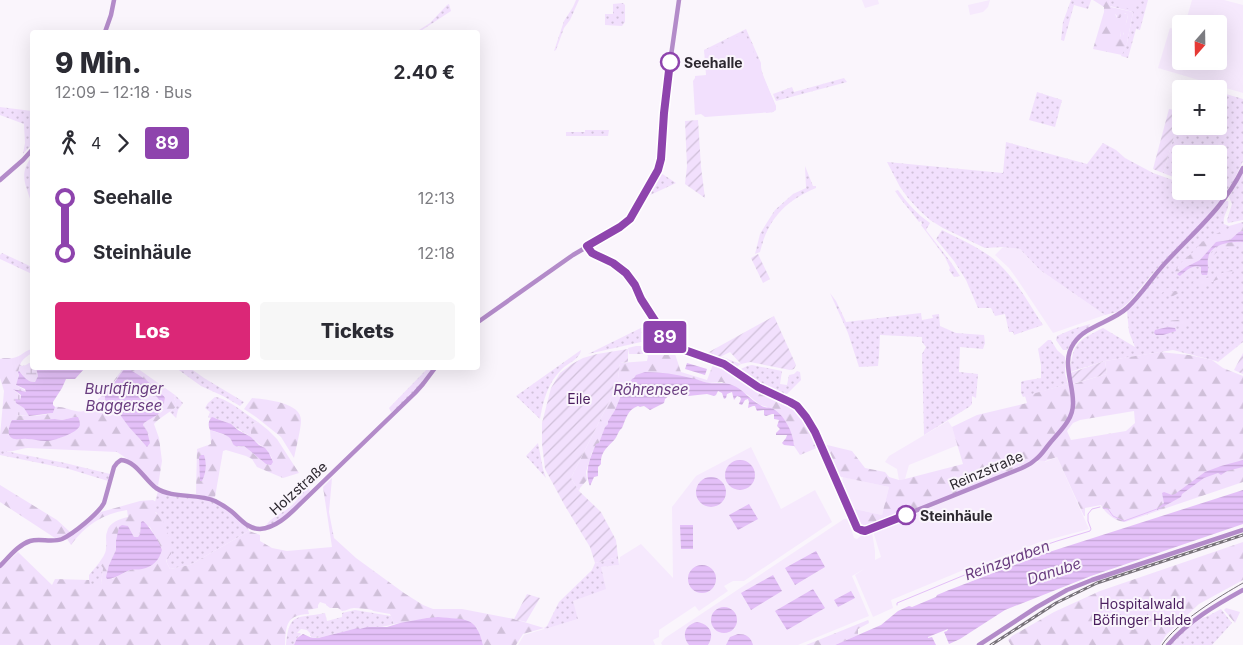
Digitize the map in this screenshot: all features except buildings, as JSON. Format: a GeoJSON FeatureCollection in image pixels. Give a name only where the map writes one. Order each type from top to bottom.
{"type":"FeatureCollection","features":[{"type":"Feature","properties":{"kind":"street"},"geometry":{"type":"LineString","coordinates":[[106,30],[114,0]]}},
{"type":"Feature","properties":{"kind":"street"},"geometry":{"type":"LineString","coordinates":[[480,321],[565,260],[630,219],[658,170],[661,159],[665,99],[679,0]]}},
{"type":"Feature","properties":{"kind":"street"},"geometry":{"type":"LineString","coordinates":[[0,180],[30,152]]}},
{"type":"Feature","properties":{"kind":"street","name":"Reinzstraße"},"geometry":{"type":"LineString","coordinates":[[587,246],[592,253],[613,263],[626,273],[635,285],[641,299],[664,336],[674,346],[724,364],[758,387],[797,406],[815,432],[857,528],[865,531],[1022,468],[1036,459],[1064,427],[1071,414],[1073,401],[1068,370],[1068,354],[1075,341],[1087,331],[1126,309],[1137,298],[1168,260],[1218,208],[1243,168]]}},
{"type":"Feature","properties":{"kind":"street","name":"Holzstraße"},"geometry":{"type":"LineString","coordinates":[[0,566],[19,547],[31,541],[62,539],[96,514],[104,503],[114,468],[121,460],[129,462],[152,484],[167,493],[213,500],[223,505],[249,526],[259,529],[269,527],[286,518],[415,393],[434,370]]}},
{"type":"Feature","properties":{"kind":"street"},"geometry":{"type":"LineString","coordinates":[[979,645],[1052,598],[1073,587],[1243,530]]}},
{"type":"Feature","properties":{"kind":"street"},"geometry":{"type":"LineString","coordinates":[[1168,645],[1197,618],[1243,590]]}},
{"type":"Feature","properties":{"kind":"shaded area"},"geometry":{"type":"Polygon","coordinates":[[[862,0],[878,0],[879,4],[865,8],[862,0]]]}},
{"type":"Feature","properties":{"kind":"shaded area"},"geometry":{"type":"Polygon","coordinates":[[[990,0],[988,7],[983,12],[970,15],[968,5],[990,0]]]}},
{"type":"Feature","properties":{"kind":"shaded area"},"geometry":{"type":"Polygon","coordinates":[[[1192,0],[1224,0],[1243,5],[1243,93],[1227,88],[1227,80],[1199,80],[1158,68],[1170,28],[1172,29],[1172,70],[1228,70],[1228,15],[1188,15],[1192,0]]]}},
{"type":"Feature","properties":{"kind":"shaded area"},"geometry":{"type":"Polygon","coordinates":[[[1003,247],[1020,249],[1040,270],[1105,315],[1053,333],[1009,268],[995,255],[1003,247]]]}},
{"type":"Feature","properties":{"kind":"shaded area"},"geometry":{"type":"Polygon","coordinates":[[[948,421],[958,445],[909,465],[905,479],[899,480],[897,469],[885,462],[889,456],[948,421]]]}},
{"type":"Feature","properties":{"kind":"shaded area"},"geometry":{"type":"Polygon","coordinates":[[[751,447],[781,509],[815,490],[832,522],[744,581],[733,581],[724,586],[728,591],[699,611],[695,606],[659,630],[659,637],[653,640],[655,645],[518,645],[524,635],[578,619],[572,601],[601,567],[619,565],[620,557],[641,544],[673,578],[672,507],[696,476],[751,447]]]}},
{"type":"Feature","properties":{"kind":"shaded area"},"geometry":{"type":"Polygon","coordinates":[[[1049,450],[1045,462],[1057,457],[1089,529],[1040,542],[966,569],[891,600],[893,608],[873,617],[855,575],[864,569],[852,576],[869,616],[798,645],[662,645],[661,643],[665,638],[844,519],[848,519],[854,538],[857,539],[863,534],[872,532],[875,560],[881,557],[873,531],[1029,467],[1040,460],[1049,450]]]}},
{"type":"Feature","properties":{"kind":"shaded area"},"geometry":{"type":"Polygon","coordinates":[[[843,477],[889,487],[882,515],[852,510],[842,483],[843,477]]]}},
{"type":"Feature","properties":{"kind":"green space"},"geometry":{"type":"Polygon","coordinates":[[[576,0],[579,0],[554,51],[564,21],[576,0]]]}},
{"type":"Feature","properties":{"kind":"green space"},"geometry":{"type":"Polygon","coordinates":[[[1071,0],[1091,0],[1088,9],[1074,5],[1064,41],[1061,40],[1063,22],[1071,0]]]}},
{"type":"Feature","properties":{"kind":"green space"},"geometry":{"type":"Polygon","coordinates":[[[1093,0],[1110,0],[1109,4],[1111,7],[1133,12],[1127,43],[1122,55],[1093,49],[1104,7],[1093,0]],[[1125,13],[1120,19],[1115,14],[1113,23],[1115,30],[1119,29],[1121,33],[1120,37],[1124,34],[1123,29],[1128,15],[1125,13]]]}},
{"type":"Feature","properties":{"kind":"green space"},"geometry":{"type":"Polygon","coordinates":[[[1110,0],[1148,0],[1140,30],[1136,29],[1128,58],[1121,56],[1127,43],[1133,12],[1110,6],[1110,0]]]}},
{"type":"Feature","properties":{"kind":"green space"},"geometry":{"type":"Polygon","coordinates":[[[1115,0],[1136,0],[1133,10],[1114,4],[1115,0]]]}},
{"type":"Feature","properties":{"kind":"green space"},"geometry":{"type":"Polygon","coordinates":[[[623,3],[625,5],[625,22],[622,26],[605,25],[605,14],[613,14],[613,4],[623,3]]]}},
{"type":"Feature","properties":{"kind":"green space"},"geometry":{"type":"Polygon","coordinates":[[[449,4],[451,11],[422,30],[419,30],[430,23],[449,4]]]}},
{"type":"Feature","properties":{"kind":"green space"},"geometry":{"type":"Polygon","coordinates":[[[1123,13],[1128,15],[1122,40],[1120,39],[1121,33],[1119,30],[1115,42],[1112,41],[1114,30],[1110,19],[1115,14],[1117,18],[1120,18],[1123,13]]]}},
{"type":"Feature","properties":{"kind":"green space"},"geometry":{"type":"Polygon","coordinates":[[[746,29],[761,63],[764,79],[776,106],[776,110],[773,112],[766,113],[749,47],[704,50],[746,29]]]}},
{"type":"Feature","properties":{"kind":"green space"},"geometry":{"type":"Polygon","coordinates":[[[743,33],[750,43],[776,107],[773,112],[705,117],[701,114],[695,115],[693,81],[695,76],[706,75],[704,50],[722,45],[743,33]]]}},
{"type":"Feature","properties":{"kind":"green space"},"geometry":{"type":"Polygon","coordinates":[[[844,78],[847,82],[776,101],[773,94],[792,87],[794,92],[844,78]]]}},
{"type":"Feature","properties":{"kind":"green space"},"geometry":{"type":"Polygon","coordinates":[[[1037,92],[1062,100],[1055,127],[1029,120],[1037,92]]]}},
{"type":"Feature","properties":{"kind":"green space"},"geometry":{"type":"Polygon","coordinates":[[[1227,94],[1243,99],[1243,161],[1227,190],[1227,145],[1172,145],[1172,176],[1163,173],[1174,135],[1227,135],[1227,94]]]}},
{"type":"Feature","properties":{"kind":"green space"},"geometry":{"type":"Polygon","coordinates":[[[0,107],[30,111],[30,146],[23,154],[25,143],[24,124],[0,115],[0,107]]]}},
{"type":"Feature","properties":{"kind":"green space"},"geometry":{"type":"Polygon","coordinates":[[[1169,109],[1172,110],[1172,135],[1174,135],[1163,173],[1153,169],[1169,109]]]}},
{"type":"Feature","properties":{"kind":"green space"},"geometry":{"type":"Polygon","coordinates":[[[698,120],[705,198],[685,184],[687,166],[685,121],[698,120]]]}},
{"type":"Feature","properties":{"kind":"green space"},"geometry":{"type":"Polygon","coordinates":[[[585,130],[609,130],[608,136],[566,136],[566,132],[585,132],[585,130]]]}},
{"type":"Feature","properties":{"kind":"green space"},"geometry":{"type":"Polygon","coordinates":[[[1006,142],[1087,164],[1103,143],[1116,150],[1125,158],[1153,173],[1172,180],[1172,200],[1220,200],[1208,216],[1152,274],[1129,302],[1117,312],[1105,315],[1040,270],[1020,249],[1003,247],[985,248],[930,220],[908,198],[887,162],[1003,173],[1006,142]]]}},
{"type":"Feature","properties":{"kind":"green space"},"geometry":{"type":"Polygon","coordinates":[[[30,160],[30,198],[24,180],[25,169],[30,160]]]}},
{"type":"Feature","properties":{"kind":"green space"},"geometry":{"type":"Polygon","coordinates":[[[805,166],[813,186],[816,186],[816,188],[795,199],[779,212],[763,240],[760,252],[755,254],[760,234],[775,210],[793,194],[806,188],[805,166]]]}},
{"type":"Feature","properties":{"kind":"green space"},"geometry":{"type":"Polygon","coordinates":[[[1243,172],[1243,220],[1228,223],[1227,220],[1232,204],[1229,197],[1243,172]]]}},
{"type":"Feature","properties":{"kind":"green space"},"geometry":{"type":"Polygon","coordinates":[[[661,173],[676,183],[646,197],[661,173]]]}},
{"type":"Feature","properties":{"kind":"green space"},"geometry":{"type":"Polygon","coordinates":[[[898,190],[912,208],[930,223],[926,230],[960,276],[954,277],[949,270],[950,268],[945,257],[921,225],[921,221],[919,222],[895,191],[898,190]]]}},
{"type":"Feature","properties":{"kind":"green space"},"geometry":{"type":"Polygon","coordinates":[[[1228,201],[1228,207],[1224,224],[1229,226],[1243,222],[1243,342],[1218,362],[1173,350],[1105,361],[1070,372],[1073,355],[1078,344],[1087,336],[1103,328],[1135,347],[1129,332],[1127,311],[1228,201]]]}},
{"type":"Feature","properties":{"kind":"green space"},"geometry":{"type":"Polygon","coordinates":[[[1236,226],[1243,226],[1243,231],[1230,240],[1216,242],[1200,260],[1176,275],[1174,274],[1179,265],[1200,244],[1213,235],[1236,226]]]}},
{"type":"Feature","properties":{"kind":"green space"},"geometry":{"type":"Polygon","coordinates":[[[942,230],[979,249],[999,264],[1017,285],[1043,325],[1014,335],[1013,332],[1009,332],[1005,314],[995,316],[991,308],[978,308],[966,280],[954,261],[936,239],[942,230]]]}},
{"type":"Feature","properties":{"kind":"green space"},"geometry":{"type":"Polygon","coordinates":[[[1238,241],[1243,242],[1243,244],[1222,250],[1208,258],[1220,245],[1238,241]]]}},
{"type":"Feature","properties":{"kind":"green space"},"geometry":{"type":"Polygon","coordinates":[[[2,253],[30,266],[30,273],[0,259],[2,253]]]}},
{"type":"Feature","properties":{"kind":"green space"},"geometry":{"type":"Polygon","coordinates":[[[758,254],[770,279],[763,283],[751,258],[758,254]]]}},
{"type":"Feature","properties":{"kind":"green space"},"geometry":{"type":"Polygon","coordinates":[[[1232,270],[1232,273],[1213,282],[1189,287],[1194,282],[1232,270]]]}},
{"type":"Feature","properties":{"kind":"green space"},"geometry":{"type":"Polygon","coordinates":[[[635,281],[673,340],[705,353],[709,352],[741,364],[735,368],[717,359],[685,349],[674,342],[667,336],[654,318],[635,281]]]}},
{"type":"Feature","properties":{"kind":"green space"},"geometry":{"type":"Polygon","coordinates":[[[1181,287],[1183,289],[1181,292],[1171,297],[1169,295],[1160,299],[1166,290],[1159,295],[1159,293],[1164,289],[1171,288],[1172,292],[1177,291],[1181,287]]]}},
{"type":"Feature","properties":{"kind":"green space"},"geometry":{"type":"Polygon","coordinates":[[[830,293],[846,322],[921,313],[922,320],[933,318],[932,315],[939,314],[940,326],[956,333],[984,335],[985,343],[983,349],[960,347],[959,372],[978,374],[976,398],[972,396],[972,404],[924,435],[922,354],[926,347],[922,342],[922,337],[880,335],[878,366],[859,367],[848,333],[830,293]]]}},
{"type":"Feature","properties":{"kind":"green space"},"geometry":{"type":"Polygon","coordinates":[[[774,316],[796,365],[794,369],[790,370],[750,362],[741,364],[730,352],[720,357],[709,352],[774,316]]]}},
{"type":"Feature","properties":{"kind":"green space"},"geometry":{"type":"Polygon","coordinates":[[[1188,319],[1189,323],[1174,325],[1165,323],[1166,321],[1188,319]]]}},
{"type":"Feature","properties":{"kind":"green space"},"geometry":{"type":"Polygon","coordinates":[[[653,322],[670,347],[641,342],[588,354],[653,322]]]}},
{"type":"Feature","properties":{"kind":"green space"},"geometry":{"type":"Polygon","coordinates":[[[1090,324],[1089,328],[1076,337],[1067,350],[1063,350],[1056,340],[1057,336],[1090,324]]]}},
{"type":"Feature","properties":{"kind":"green space"},"geometry":{"type":"Polygon","coordinates":[[[1048,340],[1051,340],[1057,350],[1065,357],[1065,374],[1068,384],[1023,397],[1021,382],[1041,378],[1038,349],[1048,340]]]}},
{"type":"Feature","properties":{"kind":"green space"},"geometry":{"type":"Polygon","coordinates":[[[636,346],[674,351],[681,372],[707,380],[714,362],[733,372],[754,388],[783,401],[795,409],[812,430],[811,436],[816,438],[819,447],[800,455],[794,446],[792,435],[771,408],[760,405],[748,395],[722,382],[708,383],[690,378],[636,376],[622,393],[605,427],[599,444],[592,452],[586,472],[587,480],[579,491],[571,478],[617,386],[620,363],[647,361],[648,356],[646,354],[629,354],[628,348],[636,346]]]}},
{"type":"Feature","properties":{"kind":"green space","name":"Eile"},"geometry":{"type":"Polygon","coordinates":[[[628,349],[628,362],[620,363],[617,386],[571,478],[579,491],[601,512],[616,540],[618,557],[595,563],[590,547],[545,469],[542,423],[551,388],[560,373],[583,358],[628,349]]]}},
{"type":"Feature","properties":{"kind":"green space"},"geometry":{"type":"Polygon","coordinates":[[[30,350],[30,354],[20,364],[16,385],[26,392],[14,389],[13,399],[16,415],[29,416],[53,413],[55,407],[79,411],[100,409],[98,399],[104,394],[121,370],[127,370],[115,380],[105,400],[118,412],[142,442],[147,431],[143,425],[144,423],[160,411],[165,398],[153,385],[129,370],[140,370],[175,395],[176,407],[154,424],[159,438],[162,461],[158,486],[132,462],[117,452],[28,448],[11,451],[0,450],[4,391],[0,378],[0,359],[16,357],[30,350]],[[75,417],[62,420],[13,420],[24,438],[47,441],[62,437],[76,429],[80,424],[75,417]]]}},
{"type":"Feature","properties":{"kind":"green space"},"geometry":{"type":"Polygon","coordinates":[[[581,350],[578,356],[562,369],[553,380],[545,399],[540,419],[516,396],[581,350]]]}},
{"type":"Feature","properties":{"kind":"green space","name":"Steinhäule"},"geometry":{"type":"Polygon","coordinates":[[[1160,352],[1189,355],[1212,360],[1223,368],[1243,376],[1243,482],[1122,522],[1111,516],[1101,505],[1085,508],[1084,516],[1057,457],[1045,461],[1034,460],[972,487],[865,529],[860,527],[852,510],[882,515],[889,487],[837,476],[823,444],[852,451],[865,468],[885,472],[889,477],[899,480],[963,464],[952,427],[977,415],[1027,403],[1025,396],[1107,374],[1105,361],[1160,352]],[[1134,411],[1080,420],[1073,423],[1067,431],[1071,440],[1126,431],[1135,423],[1134,411]]]}},
{"type":"Feature","properties":{"kind":"green space"},"geometry":{"type":"Polygon","coordinates":[[[1243,353],[1243,374],[1234,370],[1243,353]]]}},
{"type":"Feature","properties":{"kind":"green space"},"geometry":{"type":"Polygon","coordinates":[[[1105,361],[1107,374],[1072,384],[1070,373],[1105,361]]]}},
{"type":"Feature","properties":{"kind":"green space"},"geometry":{"type":"Polygon","coordinates":[[[30,363],[30,370],[36,370],[38,376],[35,382],[27,380],[18,372],[20,365],[30,363]]]}},
{"type":"Feature","properties":{"kind":"green space"},"geometry":{"type":"Polygon","coordinates":[[[752,365],[782,371],[780,384],[787,385],[789,375],[797,371],[800,372],[801,380],[786,395],[759,384],[741,372],[741,369],[752,365]]]}},
{"type":"Feature","properties":{"kind":"green space"},"geometry":{"type":"Polygon","coordinates":[[[179,370],[193,370],[244,402],[240,406],[201,386],[179,370]]]}},
{"type":"Feature","properties":{"kind":"green space"},"geometry":{"type":"Polygon","coordinates":[[[426,370],[431,370],[408,399],[391,412],[389,408],[426,370]]]}},
{"type":"Feature","properties":{"kind":"green space"},"geometry":{"type":"Polygon","coordinates":[[[13,389],[21,396],[20,400],[29,416],[16,415],[12,410],[13,389]]]}},
{"type":"Feature","properties":{"kind":"green space"},"geometry":{"type":"Polygon","coordinates":[[[147,390],[159,400],[157,405],[153,407],[145,403],[140,397],[142,391],[147,390]]]}},
{"type":"Feature","properties":{"kind":"green space"},"geometry":{"type":"Polygon","coordinates":[[[175,395],[183,403],[178,410],[176,418],[170,412],[176,407],[175,395]]]}},
{"type":"Feature","properties":{"kind":"green space"},"geometry":{"type":"Polygon","coordinates":[[[215,397],[231,404],[258,422],[252,424],[251,437],[225,422],[208,417],[210,412],[205,408],[215,397]]]}},
{"type":"Feature","properties":{"kind":"green space"},"geometry":{"type":"Polygon","coordinates":[[[252,398],[289,405],[299,414],[301,424],[294,458],[281,437],[244,409],[252,398]]]}},
{"type":"Feature","properties":{"kind":"green space"},"geometry":{"type":"Polygon","coordinates":[[[258,422],[277,439],[299,473],[283,478],[257,467],[252,459],[246,456],[226,450],[223,451],[215,497],[196,494],[197,449],[211,444],[210,430],[228,436],[238,447],[244,446],[266,464],[272,458],[251,437],[252,424],[258,422]]]}},
{"type":"Feature","properties":{"kind":"green space"},"geometry":{"type":"Polygon","coordinates":[[[538,443],[543,469],[546,478],[526,456],[538,443]]]}},
{"type":"Feature","properties":{"kind":"green space"},"geometry":{"type":"Polygon","coordinates":[[[0,450],[110,474],[108,481],[69,469],[0,455],[0,450]]]}},
{"type":"Feature","properties":{"kind":"green space"},"geometry":{"type":"Polygon","coordinates":[[[332,478],[329,512],[334,538],[356,558],[404,593],[433,609],[462,609],[514,619],[544,628],[523,634],[516,645],[483,645],[477,628],[394,624],[390,614],[359,608],[342,611],[338,608],[330,608],[320,602],[318,608],[308,610],[309,614],[296,616],[289,622],[285,645],[0,645],[0,569],[18,552],[52,585],[55,579],[89,580],[90,585],[101,585],[103,568],[99,563],[104,556],[108,529],[115,522],[128,517],[127,510],[110,514],[95,522],[82,532],[71,545],[67,539],[101,512],[140,501],[153,500],[156,502],[155,512],[163,520],[171,543],[171,554],[166,560],[170,569],[190,565],[249,531],[260,535],[260,541],[272,548],[287,551],[332,547],[323,487],[332,478]],[[141,523],[140,534],[138,537],[134,537],[128,526],[109,565],[112,579],[132,569],[140,569],[162,550],[150,527],[141,523]]]}},
{"type":"Feature","properties":{"kind":"green space"},"geometry":{"type":"Polygon","coordinates":[[[0,485],[57,520],[70,532],[55,538],[0,502],[0,485]]]}},
{"type":"Feature","properties":{"kind":"green space"},"geometry":{"type":"Polygon","coordinates":[[[305,486],[310,491],[300,502],[290,512],[266,526],[270,520],[293,504],[305,486]]]}},
{"type":"Feature","properties":{"kind":"green space"},"geometry":{"type":"Polygon","coordinates":[[[158,491],[205,499],[219,504],[248,528],[249,531],[190,565],[170,569],[167,563],[157,513],[155,512],[158,491]]]}},
{"type":"Feature","properties":{"kind":"green space","name":"Hospitalwald Böfinger Halde"},"geometry":{"type":"Polygon","coordinates":[[[1243,542],[1243,580],[1199,604],[1166,635],[1160,645],[1011,645],[1008,640],[1054,612],[1100,591],[1243,542]]]}},
{"type":"Feature","properties":{"kind":"green space"},"geometry":{"type":"Polygon","coordinates":[[[618,557],[619,565],[601,567],[606,589],[573,601],[578,619],[544,628],[547,626],[559,602],[592,570],[595,563],[618,557]]]}},
{"type":"Feature","properties":{"kind":"green space"},"geometry":{"type":"Polygon","coordinates":[[[99,563],[103,568],[101,585],[89,586],[89,575],[99,563]]]}},
{"type":"Feature","properties":{"kind":"green space"},"geometry":{"type":"Polygon","coordinates":[[[527,594],[540,598],[526,622],[514,619],[527,594]]]}},
{"type":"Feature","properties":{"kind":"green space"},"geometry":{"type":"Polygon","coordinates":[[[1226,608],[1240,612],[1235,623],[1224,610],[1226,608]]]}},
{"type":"Feature","properties":{"kind":"green space"},"geometry":{"type":"Polygon","coordinates":[[[1221,609],[1232,623],[1212,645],[1171,645],[1185,630],[1202,618],[1221,609]]]}},
{"type":"Feature","properties":{"kind":"green space"},"geometry":{"type":"Polygon","coordinates":[[[355,610],[391,616],[394,624],[346,631],[316,638],[311,638],[307,630],[301,629],[297,633],[301,634],[294,645],[286,645],[289,626],[296,618],[325,613],[327,621],[342,617],[342,613],[355,610]]]}},
{"type":"Feature","properties":{"kind":"green space"},"geometry":{"type":"Polygon","coordinates":[[[868,620],[869,623],[858,629],[858,635],[835,645],[806,645],[868,620]]]}},
{"type":"Feature","properties":{"kind":"water"},"geometry":{"type":"Polygon","coordinates":[[[1243,231],[1243,242],[1222,244],[1213,249],[1208,258],[1207,275],[1202,275],[1201,267],[1198,266],[1189,268],[1180,276],[1177,274],[1200,260],[1216,242],[1230,240],[1243,231]]]}},
{"type":"Feature","properties":{"kind":"water"},"geometry":{"type":"Polygon","coordinates":[[[1168,327],[1175,328],[1176,331],[1163,335],[1156,335],[1154,333],[1155,330],[1168,327]]]}},
{"type":"Feature","properties":{"kind":"water"},"geometry":{"type":"Polygon","coordinates":[[[687,363],[707,369],[705,375],[685,369],[687,363]]]}},
{"type":"Feature","properties":{"kind":"water"},"geometry":{"type":"Polygon","coordinates":[[[36,370],[83,370],[75,379],[66,379],[53,402],[55,407],[53,413],[29,416],[24,408],[16,403],[15,399],[20,400],[21,395],[13,389],[26,392],[25,389],[16,385],[19,371],[32,382],[35,382],[38,376],[36,370]]]}},
{"type":"Feature","properties":{"kind":"water","name":"Burlafinger Baggersee"},"geometry":{"type":"Polygon","coordinates":[[[124,370],[129,370],[141,376],[163,394],[165,398],[162,408],[156,416],[143,425],[147,431],[150,443],[147,447],[118,412],[105,400],[105,395],[124,370]],[[147,390],[142,391],[140,397],[141,400],[153,407],[157,405],[159,400],[147,390]]]}},
{"type":"Feature","properties":{"kind":"water","name":"Röhrensee"},"geometry":{"type":"Polygon","coordinates":[[[645,372],[674,374],[709,383],[732,385],[756,403],[763,407],[771,408],[780,414],[790,430],[794,446],[782,443],[787,435],[776,435],[780,429],[777,426],[779,420],[774,419],[774,414],[766,416],[764,415],[764,410],[757,411],[755,406],[748,408],[748,399],[742,405],[739,404],[740,397],[737,396],[734,400],[732,392],[727,394],[724,399],[722,393],[718,391],[714,396],[707,394],[670,395],[665,399],[664,403],[650,410],[644,406],[638,406],[629,412],[616,438],[603,453],[601,464],[598,467],[598,476],[594,477],[590,486],[588,470],[596,444],[599,443],[622,393],[636,375],[645,372]]]}},
{"type":"Feature","properties":{"kind":"water"},"geometry":{"type":"Polygon","coordinates":[[[78,417],[80,425],[78,428],[70,434],[54,440],[16,439],[12,438],[9,434],[12,420],[62,420],[78,417]]]}},
{"type":"Feature","properties":{"kind":"water"},"geometry":{"type":"Polygon","coordinates":[[[212,417],[231,424],[265,448],[273,462],[271,465],[266,464],[244,446],[234,445],[227,436],[210,430],[209,423],[212,417]]]}},
{"type":"Feature","properties":{"kind":"water"},"geometry":{"type":"Polygon","coordinates":[[[204,455],[206,468],[202,481],[200,481],[199,457],[204,455]]]}},
{"type":"Feature","properties":{"kind":"water"},"geometry":{"type":"Polygon","coordinates":[[[740,460],[751,464],[755,475],[751,486],[740,490],[729,486],[725,475],[729,464],[740,460]]]}},
{"type":"Feature","properties":{"kind":"water"},"geometry":{"type":"Polygon","coordinates":[[[1243,460],[1243,467],[1227,471],[1221,475],[1218,473],[1204,478],[1182,494],[1181,497],[1157,510],[1164,503],[1162,493],[1175,494],[1205,472],[1243,460]]]}},
{"type":"Feature","properties":{"kind":"water"},"geometry":{"type":"Polygon","coordinates":[[[711,477],[722,481],[726,492],[722,503],[711,507],[700,503],[696,492],[700,481],[711,477]]]}},
{"type":"Feature","properties":{"kind":"water","name":"Danube"},"geometry":{"type":"Polygon","coordinates":[[[1243,490],[1243,524],[1091,576],[1005,610],[949,644],[944,632],[948,629],[928,637],[932,637],[936,645],[835,645],[881,625],[898,611],[909,606],[912,607],[949,590],[1043,554],[1243,490]]]}},
{"type":"Feature","properties":{"kind":"water"},"geometry":{"type":"Polygon","coordinates":[[[749,504],[758,519],[738,530],[729,515],[749,504]]]}},
{"type":"Feature","properties":{"kind":"water"},"geometry":{"type":"Polygon","coordinates":[[[143,521],[161,546],[162,550],[159,557],[149,567],[130,570],[107,579],[109,565],[116,550],[119,527],[122,525],[128,526],[134,537],[138,537],[141,522],[143,521]]]}},
{"type":"Feature","properties":{"kind":"water"},"geometry":{"type":"Polygon","coordinates":[[[680,525],[693,525],[693,549],[681,549],[680,525]]]}},
{"type":"Feature","properties":{"kind":"water"},"geometry":{"type":"Polygon","coordinates":[[[816,551],[825,567],[795,585],[785,568],[816,551]]]}},
{"type":"Feature","properties":{"kind":"water"},"geometry":{"type":"Polygon","coordinates":[[[702,565],[712,569],[716,579],[712,589],[702,593],[692,589],[688,579],[692,569],[702,565]]]}},
{"type":"Feature","properties":{"kind":"water"},"geometry":{"type":"Polygon","coordinates":[[[773,575],[782,591],[751,610],[741,593],[773,575]]]}},
{"type":"Feature","properties":{"kind":"water"},"geometry":{"type":"Polygon","coordinates":[[[813,589],[825,608],[787,630],[775,611],[813,589]]]}},
{"type":"Feature","properties":{"kind":"water"},"geometry":{"type":"Polygon","coordinates":[[[851,591],[855,598],[838,607],[834,600],[851,591]]]}},
{"type":"Feature","properties":{"kind":"water"},"geometry":{"type":"Polygon","coordinates":[[[724,607],[733,611],[737,620],[733,629],[724,633],[715,629],[711,620],[715,611],[724,607]]]}},
{"type":"Feature","properties":{"kind":"water"},"geometry":{"type":"Polygon","coordinates":[[[438,617],[462,619],[473,624],[477,628],[483,645],[294,645],[297,638],[303,634],[312,638],[318,638],[358,628],[387,627],[438,617]]]}},
{"type":"Feature","properties":{"kind":"water"},"geometry":{"type":"Polygon","coordinates":[[[697,622],[705,625],[710,630],[711,637],[708,645],[689,645],[685,638],[687,628],[697,622]]]}},
{"type":"Feature","properties":{"kind":"water"},"geometry":{"type":"Polygon","coordinates":[[[738,634],[748,636],[753,645],[726,645],[730,637],[738,634]]]}},
{"type":"Feature","properties":{"kind":"waterway","name":"Reinzgraben"},"geometry":{"type":"LineString","coordinates":[[897,605],[897,603],[996,562],[1090,531],[1088,514],[1092,509],[1100,507]]}},
{"type":"Feature","properties":{"kind":"waterway","name":"Reinzgraben"},"geometry":{"type":"LineString","coordinates":[[1103,508],[1108,509],[1113,516],[1124,521],[1157,509]]}},
{"type":"Feature","properties":{"kind":"tram line"},"geometry":{"type":"LineString","coordinates":[[1162,645],[1188,619],[1243,583]]}},
{"type":"Feature","properties":{"kind":"railway"},"geometry":{"type":"LineString","coordinates":[[991,645],[1056,603],[1097,583],[1243,535]]}},
{"type":"Feature","properties":{"kind":"bus line","name":"89"},"geometry":{"type":"LineString","coordinates":[[670,62],[662,136],[663,143],[658,170],[630,219],[587,246],[592,253],[613,263],[626,273],[635,285],[641,299],[664,336],[674,346],[714,359],[736,370],[758,387],[797,406],[815,432],[857,528],[865,531],[906,515]]}},
{"type":"Feature","properties":{"kind":"place","name":"Seehalle"},"geometry":{"type":"Point","coordinates":[670,62]}},
{"type":"Feature","properties":{"kind":"place","name":"Steinhäule"},"geometry":{"type":"Point","coordinates":[906,515]}}]}
